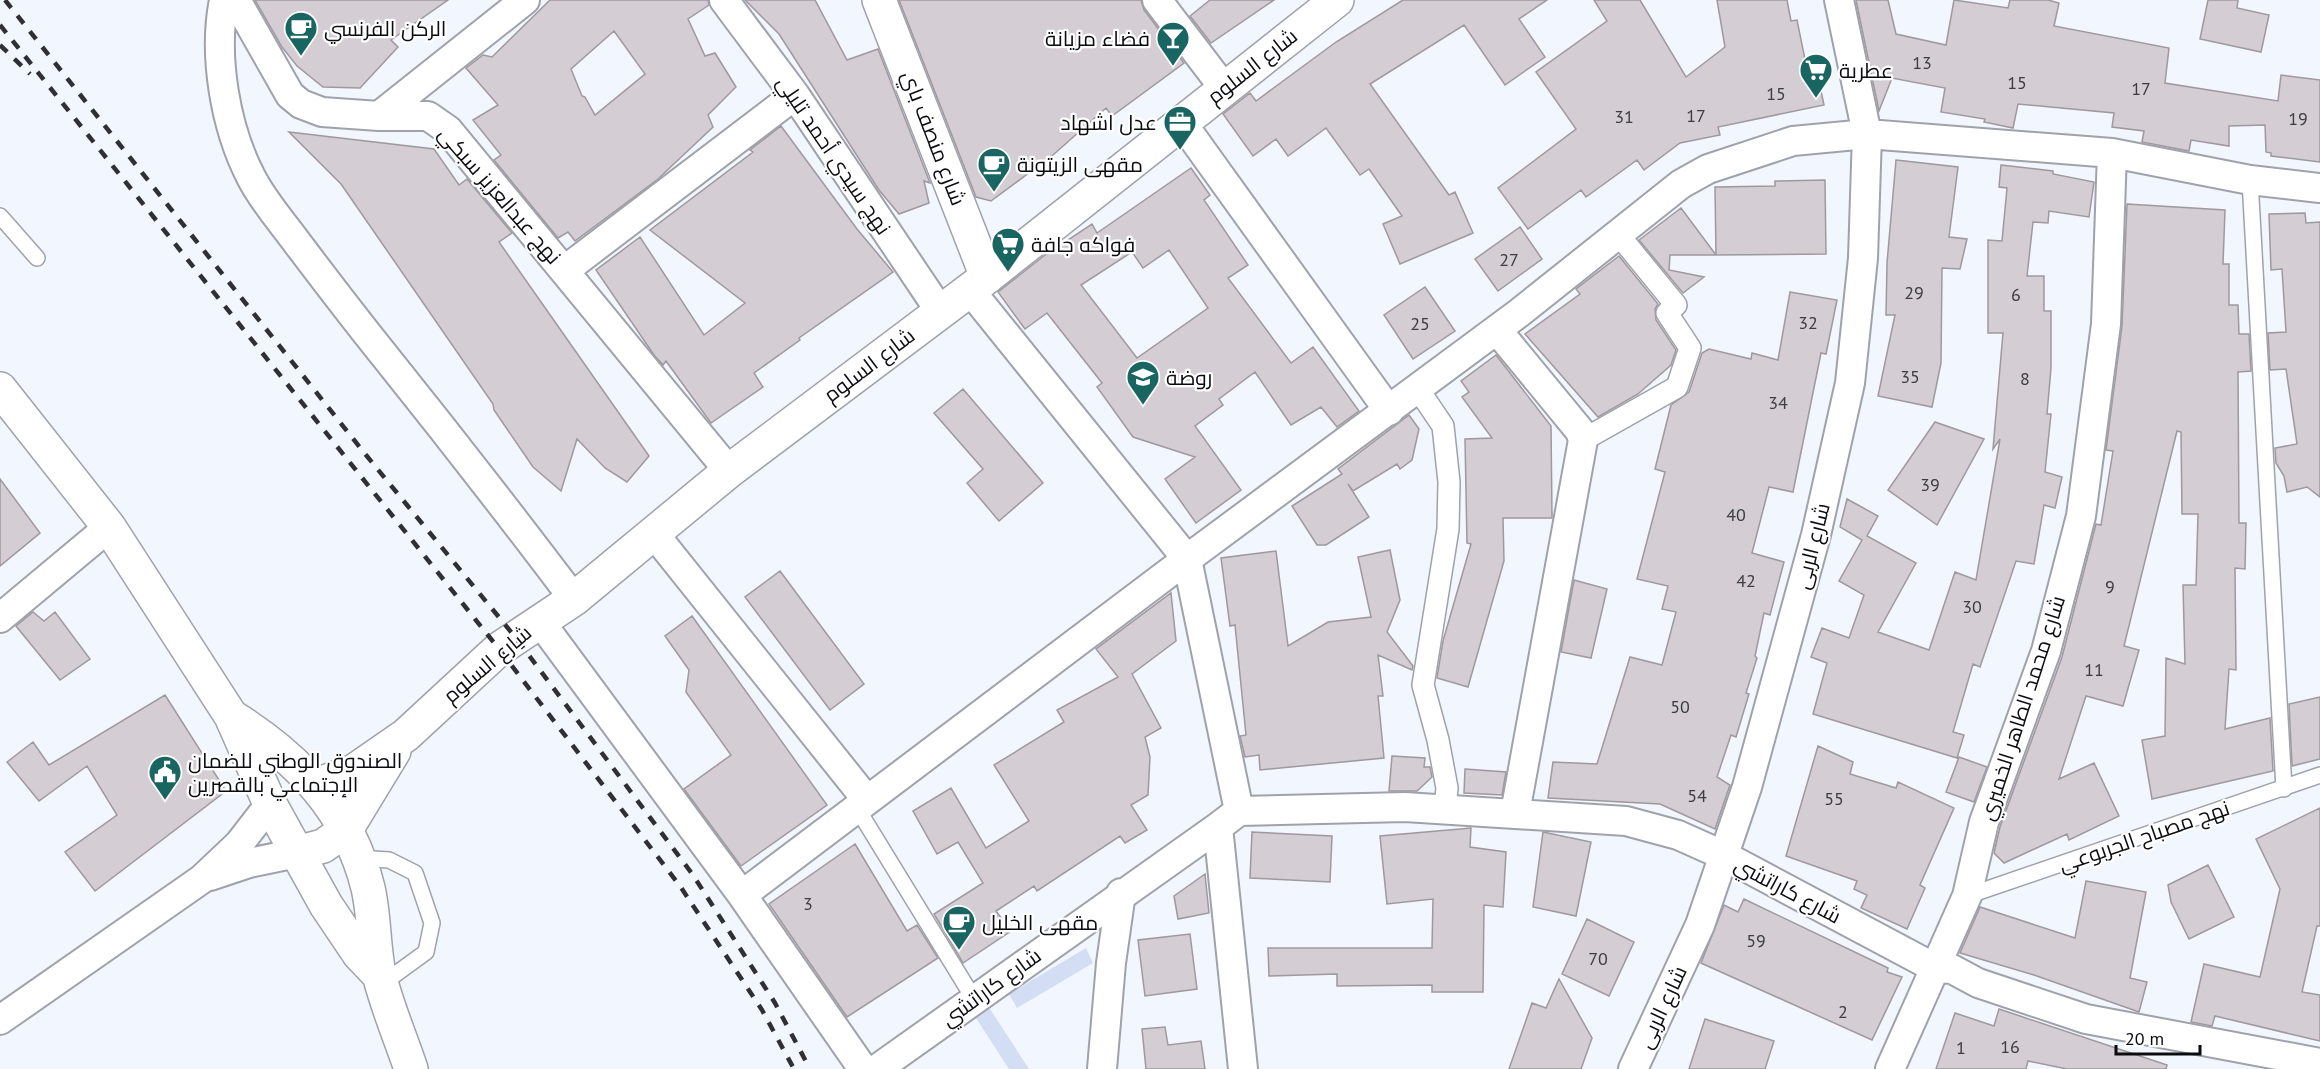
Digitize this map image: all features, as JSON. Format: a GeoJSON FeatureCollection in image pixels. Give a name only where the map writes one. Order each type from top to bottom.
{"type":"FeatureCollection","features":[{"type":"Feature","properties":{"kind":"street"},"geometry":{"type":"LineString","coordinates":[[225,0],[219,31],[220,62],[234,132],[242,158],[260,193],[352,316],[457,446],[574,599]]}},
{"type":"Feature","properties":{"kind":"street","name":"نهج عبدالعزيز سبكي"},"geometry":{"type":"LineString","coordinates":[[236,0],[290,95],[301,104],[322,112],[379,116],[428,116],[443,126],[565,270],[729,471]]}},
{"type":"Feature","properties":{"kind":"street"},"geometry":{"type":"LineString","coordinates":[[379,116],[525,0]]}},
{"type":"Feature","properties":{"kind":"street","name":"نهج سيدي أحمد تليلي"},"geometry":{"type":"LineString","coordinates":[[724,0],[795,95],[940,311]]}},
{"type":"Feature","properties":{"kind":"street","name":"شارع منصف باي"},"geometry":{"type":"LineString","coordinates":[[879,0],[978,283]]}},
{"type":"Feature","properties":{"kind":"street"},"geometry":{"type":"LineString","coordinates":[[1157,0],[1224,88]]}},
{"type":"Feature","properties":{"kind":"street","name":"شارع السلوم"},"geometry":{"type":"LineString","coordinates":[[270,804],[293,790],[317,785],[354,771],[406,735],[499,649],[539,620],[574,599],[655,535],[729,471],[978,283],[1337,0]]}},
{"type":"Feature","properties":{"kind":"street","name":"شارع الربى"},"geometry":{"type":"LineString","coordinates":[[1634,1069],[1700,925],[1747,787],[1816,535],[1850,383],[1863,258],[1867,134],[1839,0]]}},
{"type":"Feature","properties":{"kind":"street"},"geometry":{"type":"LineString","coordinates":[[565,270],[795,95]]}},
{"type":"Feature","properties":{"kind":"street"},"geometry":{"type":"LineString","coordinates":[[1182,123],[1389,411]]}},
{"type":"Feature","properties":{"kind":"street"},"geometry":{"type":"LineString","coordinates":[[742,895],[1186,559],[1497,330],[1681,184],[1708,170],[1793,141],[1867,134],[2112,153],[2250,180],[2320,188]]}},
{"type":"Feature","properties":{"kind":"street","name":"شارع محمد الطاهر الخميري"},"geometry":{"type":"LineString","coordinates":[[1890,1069],[1967,896],[1983,822],[2046,651],[2081,516],[2106,324],[2112,153]]}},
{"type":"Feature","properties":{"kind":"street"},"geometry":{"type":"LineString","coordinates":[[1583,441],[1677,387],[1690,348],[1666,313],[1676,305],[1618,234]]}},
{"type":"Feature","properties":{"kind":"street"},"geometry":{"type":"LineString","coordinates":[[978,283],[1186,559],[1228,819],[1243,1069]]}},
{"type":"Feature","properties":{"kind":"street"},"geometry":{"type":"LineString","coordinates":[[1497,330],[1580,431],[1583,441],[1515,813]]}},
{"type":"Feature","properties":{"kind":"street"},"geometry":{"type":"LineString","coordinates":[[0,389],[109,527],[231,716],[270,804],[297,853],[342,930],[381,980]]}},
{"type":"Feature","properties":{"kind":"street"},"geometry":{"type":"LineString","coordinates":[[1418,389],[1443,426],[1449,482],[1448,530],[1423,685],[1438,740],[1447,788],[1445,809]]}},
{"type":"Feature","properties":{"kind":"street"},"geometry":{"type":"LineString","coordinates":[[0,618],[109,527]]}},
{"type":"Feature","properties":{"kind":"street"},"geometry":{"type":"LineString","coordinates":[[655,535],[862,804]]}},
{"type":"Feature","properties":{"kind":"street"},"geometry":{"type":"LineString","coordinates":[[539,620],[742,895],[863,1069]]}},
{"type":"Feature","properties":{"kind":"street"},"geometry":{"type":"LineString","coordinates":[[231,716],[262,735],[291,758],[317,785],[352,844],[374,917],[381,980],[411,1069]]}},
{"type":"Feature","properties":{"kind":"street","name":"شارع السلوم"},"geometry":{"type":"LineString","coordinates":[[352,844],[368,791],[406,735]]}},
{"type":"Feature","properties":{"kind":"street"},"geometry":{"type":"LineString","coordinates":[[0,1020],[202,879],[239,844],[270,804]]}},
{"type":"Feature","properties":{"kind":"street","name":"شارع كاراتشي"},"geometry":{"type":"LineString","coordinates":[[877,1069],[1121,893],[1228,819],[1405,807],[1626,821],[1678,835],[1725,856],[1935,968],[1952,969],[1978,983],[2086,1019],[2320,1063]]}},
{"type":"Feature","properties":{"kind":"street"},"geometry":{"type":"LineString","coordinates":[[202,879],[249,863],[323,846],[352,844]]}},
{"type":"Feature","properties":{"kind":"street"},"geometry":{"type":"LineString","coordinates":[[1102,1069],[1111,963],[1121,893]]}},
{"type":"Feature","properties":{"kind":"lane"},"geometry":{"type":"LineString","coordinates":[[2250,180],[2284,789]]}},
{"type":"Feature","properties":{"kind":"lane"},"geometry":{"type":"LineString","coordinates":[[0,216],[36,258]]}},
{"type":"Feature","properties":{"kind":"lane","name":"نهج مصباح الجربوعي"},"geometry":{"type":"LineString","coordinates":[[1967,896],[2320,775]]}},
{"type":"Feature","properties":{"kind":"lane"},"geometry":{"type":"LineString","coordinates":[[862,804],[974,999]]}},
{"type":"Feature","properties":{"kind":"lane"},"geometry":{"type":"LineString","coordinates":[[352,844],[415,873],[432,922],[426,952],[381,980]]}},
{"type":"Feature","properties":{"kind":"shaded area"},"geometry":{"type":"Polygon","coordinates":[[[1086,948],[1093,963],[1017,1008],[1009,994],[1086,948]]]}},
{"type":"Feature","properties":{"kind":"shaded area"},"geometry":{"type":"Polygon","coordinates":[[[988,1006],[1029,1069],[1009,1069],[974,1015],[988,1006]]]}},
{"type":"Feature","properties":{"kind":"building"},"geometry":{"type":"Polygon","coordinates":[[[255,0],[448,0],[391,40],[398,47],[360,88],[323,87],[297,66],[282,47],[255,0]]]}},
{"type":"Feature","properties":{"kind":"building"},"geometry":{"type":"Polygon","coordinates":[[[550,0],[708,0],[709,5],[688,19],[705,56],[715,53],[736,87],[708,115],[713,127],[658,179],[575,241],[568,232],[558,238],[494,160],[501,155],[473,120],[498,105],[466,68],[483,55],[492,57],[550,0]],[[614,31],[571,69],[582,96],[585,97],[595,115],[645,74],[614,31]]]}},
{"type":"Feature","properties":{"kind":"building"},"geometry":{"type":"Polygon","coordinates":[[[745,0],[815,0],[847,60],[878,49],[930,183],[924,181],[929,203],[899,214],[879,190],[779,34],[745,0]]]}},
{"type":"Feature","properties":{"kind":"building"},"geometry":{"type":"Polygon","coordinates":[[[899,0],[1141,0],[1144,10],[1184,63],[1112,116],[1106,108],[1053,155],[991,201],[976,197],[899,0]]]}},
{"type":"Feature","properties":{"kind":"building"},"geometry":{"type":"Polygon","coordinates":[[[1210,0],[1274,0],[1211,43],[1190,16],[1210,0]]]}},
{"type":"Feature","properties":{"kind":"building"},"geometry":{"type":"Polygon","coordinates":[[[1403,0],[1547,0],[1519,19],[1545,57],[1505,85],[1464,25],[1370,84],[1449,195],[1455,192],[1473,233],[1400,264],[1383,224],[1402,216],[1369,169],[1360,175],[1326,128],[1288,156],[1276,139],[1253,156],[1223,114],[1250,93],[1256,101],[1336,42],[1403,0]]]}},
{"type":"Feature","properties":{"kind":"building"},"geometry":{"type":"Polygon","coordinates":[[[1594,0],[1640,0],[1686,77],[1725,47],[1717,0],[1787,0],[1791,21],[1797,20],[1809,79],[1818,77],[1824,105],[1718,127],[1720,135],[1680,143],[1644,170],[1637,160],[1586,197],[1581,190],[1528,229],[1498,188],[1576,129],[1536,72],[1607,21],[1594,0]]]}},
{"type":"Feature","properties":{"kind":"building"},"geometry":{"type":"Polygon","coordinates":[[[1856,0],[1888,0],[1896,34],[1946,45],[1954,0],[2008,8],[2010,0],[2048,0],[2059,3],[2054,26],[2169,48],[2165,83],[2278,101],[2281,75],[2320,80],[2320,162],[2271,156],[2271,153],[2266,152],[2265,125],[2229,126],[2229,146],[2191,140],[2189,151],[2142,142],[2144,131],[2112,127],[2114,113],[2018,104],[2013,128],[1984,122],[1985,119],[1941,112],[1945,88],[1892,78],[1879,111],[1856,0]]]}},
{"type":"Feature","properties":{"kind":"building"},"geometry":{"type":"Polygon","coordinates":[[[2208,0],[2238,0],[2237,8],[2269,15],[2261,52],[2200,39],[2208,0]]]}},
{"type":"Feature","properties":{"kind":"building"},"geometry":{"type":"Polygon","coordinates":[[[781,126],[857,229],[893,272],[799,338],[800,340],[754,373],[763,387],[711,423],[666,361],[663,365],[654,355],[596,270],[640,237],[704,335],[745,303],[650,230],[753,152],[750,150],[781,126]]]}},
{"type":"Feature","properties":{"kind":"building"},"geometry":{"type":"Polygon","coordinates":[[[289,132],[434,149],[459,185],[467,179],[512,233],[499,242],[649,456],[627,482],[605,468],[577,439],[561,491],[533,467],[494,410],[493,404],[341,184],[289,132]]]}},
{"type":"Feature","properties":{"kind":"building"},"geometry":{"type":"Polygon","coordinates":[[[1896,160],[1958,167],[1949,237],[1967,239],[1960,269],[1942,268],[1941,363],[1932,407],[1878,396],[1895,315],[1886,315],[1887,263],[1896,160]]]}},
{"type":"Feature","properties":{"kind":"building"},"geometry":{"type":"Polygon","coordinates":[[[2001,165],[2053,171],[2053,174],[2094,182],[2089,217],[2049,211],[2048,223],[2033,222],[2027,276],[2044,276],[2044,311],[2051,311],[2051,368],[2047,414],[2051,414],[2045,472],[2062,477],[2055,508],[2044,505],[2034,564],[2016,561],[1980,667],[1973,664],[1953,732],[1964,735],[1957,758],[1813,714],[1827,663],[1811,657],[1822,628],[1849,638],[1864,595],[1839,581],[1862,540],[1840,527],[1847,499],[1878,516],[1867,536],[1916,563],[1878,632],[1929,650],[1955,572],[1976,580],[2000,439],[1993,449],[2003,333],[1988,333],[1988,240],[2002,241],[2007,188],[1999,187],[2001,165]]]}},
{"type":"Feature","properties":{"kind":"building"},"geometry":{"type":"Polygon","coordinates":[[[1191,168],[1210,195],[1204,200],[1248,265],[1228,278],[1291,363],[1313,347],[1359,411],[1337,427],[1321,407],[1291,425],[1255,372],[1219,399],[1223,405],[1195,426],[1241,490],[1196,523],[1165,479],[1195,457],[1133,437],[1097,387],[1102,383],[1047,313],[1025,329],[998,292],[1045,255],[1092,224],[1097,233],[1191,168]],[[1169,250],[1143,268],[1132,252],[1081,285],[1137,358],[1208,308],[1169,250]]]}},
{"type":"Feature","properties":{"kind":"building"},"geometry":{"type":"Polygon","coordinates":[[[1825,180],[1826,254],[1716,255],[1715,187],[1775,186],[1775,181],[1825,180]]]}},
{"type":"Feature","properties":{"kind":"building"},"geometry":{"type":"Polygon","coordinates":[[[2127,204],[2225,210],[2223,264],[2229,264],[2229,305],[2238,305],[2239,334],[2249,334],[2251,371],[2238,372],[2239,523],[2246,523],[2245,569],[2235,568],[2236,670],[2229,669],[2225,729],[2270,718],[2273,771],[2152,799],[2142,740],[2165,736],[2166,658],[2185,664],[2183,585],[2196,585],[2198,514],[2182,514],[2181,432],[2177,431],[2124,646],[2139,650],[2123,706],[2086,696],[2059,779],[2094,763],[2119,816],[2069,840],[2067,834],[2004,863],[1994,853],[2000,827],[2062,657],[2096,524],[2101,525],[2113,451],[2106,450],[2122,326],[2127,204]]]}},
{"type":"Feature","properties":{"kind":"building"},"geometry":{"type":"Polygon","coordinates":[[[1681,208],[1716,255],[1670,255],[1669,270],[1704,277],[1683,293],[1639,240],[1681,208]]]}},
{"type":"Feature","properties":{"kind":"building"},"geometry":{"type":"Polygon","coordinates":[[[2305,213],[2306,223],[2320,222],[2320,497],[2307,487],[2287,492],[2284,476],[2276,463],[2275,448],[2297,444],[2286,369],[2270,370],[2268,333],[2286,332],[2282,269],[2271,270],[2269,214],[2305,213]]]}},
{"type":"Feature","properties":{"kind":"building"},"geometry":{"type":"Polygon","coordinates":[[[1520,227],[1542,259],[1498,291],[1475,259],[1520,227]]]}},
{"type":"Feature","properties":{"kind":"building"},"geometry":{"type":"Polygon","coordinates":[[[1619,256],[1658,304],[1655,309],[1656,320],[1676,350],[1671,365],[1638,394],[1598,417],[1525,334],[1580,294],[1576,289],[1619,256]]]}},
{"type":"Feature","properties":{"kind":"building"},"geometry":{"type":"Polygon","coordinates":[[[1425,287],[1455,331],[1413,359],[1384,315],[1425,287]]]}},
{"type":"Feature","properties":{"kind":"building"},"geometry":{"type":"Polygon","coordinates":[[[1790,292],[1837,300],[1826,354],[1821,353],[1793,492],[1769,487],[1752,553],[1784,562],[1770,615],[1764,613],[1755,656],[1757,658],[1746,693],[1749,694],[1736,737],[1731,735],[1717,777],[1730,785],[1715,829],[1660,804],[1548,798],[1553,762],[1597,764],[1630,657],[1662,665],[1676,612],[1662,609],[1668,586],[1637,579],[1665,472],[1655,469],[1671,405],[1689,392],[1702,353],[1709,349],[1751,359],[1752,353],[1778,360],[1790,292]]]}},
{"type":"Feature","properties":{"kind":"building"},"geometry":{"type":"Polygon","coordinates":[[[1496,355],[1551,426],[1552,518],[1503,518],[1504,561],[1468,687],[1437,678],[1443,641],[1471,544],[1467,543],[1465,439],[1492,438],[1462,397],[1469,392],[1461,381],[1496,355]]]}},
{"type":"Feature","properties":{"kind":"building"},"geometry":{"type":"Polygon","coordinates":[[[963,389],[1043,483],[999,521],[967,483],[983,469],[934,413],[963,389]]]}},
{"type":"Feature","properties":{"kind":"building"},"geometry":{"type":"Polygon","coordinates":[[[1409,415],[1419,429],[1412,460],[1400,469],[1397,464],[1353,491],[1348,484],[1369,517],[1326,545],[1317,545],[1292,506],[1342,474],[1338,469],[1409,415]]]}},
{"type":"Feature","properties":{"kind":"building"},"geometry":{"type":"Polygon","coordinates":[[[1935,422],[1984,439],[1937,525],[1888,490],[1935,422]]]}},
{"type":"Feature","properties":{"kind":"building"},"geometry":{"type":"Polygon","coordinates":[[[0,479],[40,533],[0,566],[0,479]]]}},
{"type":"Feature","properties":{"kind":"building"},"geometry":{"type":"Polygon","coordinates":[[[1390,550],[1400,600],[1387,632],[1413,666],[1412,670],[1378,655],[1383,696],[1378,696],[1384,758],[1260,770],[1259,755],[1245,757],[1240,736],[1246,735],[1235,625],[1230,626],[1221,558],[1276,551],[1288,646],[1328,622],[1371,617],[1358,557],[1390,550]]]}},
{"type":"Feature","properties":{"kind":"building"},"geometry":{"type":"Polygon","coordinates":[[[780,571],[864,684],[830,710],[745,597],[780,571]]]}},
{"type":"Feature","properties":{"kind":"building"},"geometry":{"type":"Polygon","coordinates":[[[1574,580],[1607,589],[1591,658],[1561,652],[1574,580]]]}},
{"type":"Feature","properties":{"kind":"building"},"geometry":{"type":"Polygon","coordinates":[[[1171,593],[1176,641],[1132,674],[1161,728],[1145,737],[1150,757],[1148,795],[1131,805],[1147,830],[1125,843],[1120,836],[1037,891],[1034,886],[996,911],[1011,931],[963,963],[934,914],[983,883],[958,842],[937,854],[913,811],[951,788],[986,848],[1029,821],[994,765],[1064,722],[1057,710],[1118,677],[1096,649],[1171,593]]]}},
{"type":"Feature","properties":{"kind":"building"},"geometry":{"type":"Polygon","coordinates":[[[33,612],[44,621],[55,612],[90,659],[60,680],[16,626],[33,612]]]}},
{"type":"Feature","properties":{"kind":"building"},"geometry":{"type":"Polygon","coordinates":[[[692,616],[827,805],[741,866],[684,789],[731,755],[686,692],[689,670],[665,636],[692,616]]]}},
{"type":"Feature","properties":{"kind":"building","name":"الصندوق الوطني للضمان الإجتماعي بالقصرين"},"geometry":{"type":"Polygon","coordinates":[[[165,695],[226,791],[95,891],[65,852],[117,815],[87,766],[39,801],[7,762],[33,742],[49,765],[165,695]]]}},
{"type":"Feature","properties":{"kind":"building"},"geometry":{"type":"Polygon","coordinates":[[[2320,697],[2320,759],[2292,766],[2289,704],[2320,697]]]}},
{"type":"Feature","properties":{"kind":"building"},"geometry":{"type":"Polygon","coordinates":[[[1818,746],[1853,762],[1850,774],[1896,788],[1898,782],[1954,808],[1920,885],[1925,888],[1907,929],[1861,908],[1867,895],[1854,889],[1857,881],[1786,856],[1818,746]]]}},
{"type":"Feature","properties":{"kind":"building"},"geometry":{"type":"Polygon","coordinates":[[[1392,756],[1425,758],[1424,767],[1430,767],[1432,777],[1417,791],[1389,791],[1392,756]]]}},
{"type":"Feature","properties":{"kind":"building"},"geometry":{"type":"Polygon","coordinates":[[[1959,757],[1987,767],[1974,802],[1946,792],[1959,757]]]}},
{"type":"Feature","properties":{"kind":"building"},"geometry":{"type":"Polygon","coordinates":[[[1465,769],[1506,772],[1502,795],[1464,793],[1465,769]]]}},
{"type":"Feature","properties":{"kind":"building"},"geometry":{"type":"Polygon","coordinates":[[[2320,808],[2320,926],[2317,926],[2302,992],[2320,995],[2320,1041],[2215,1016],[2212,1026],[2191,1022],[2204,964],[2260,977],[2280,889],[2256,839],[2320,808]]]}},
{"type":"Feature","properties":{"kind":"building"},"geometry":{"type":"Polygon","coordinates":[[[1471,828],[1470,847],[1506,852],[1503,907],[1484,905],[1483,992],[1432,992],[1432,985],[1337,986],[1337,974],[1269,976],[1268,948],[1432,948],[1433,899],[1387,904],[1380,836],[1471,828]]]}},
{"type":"Feature","properties":{"kind":"building"},"geometry":{"type":"Polygon","coordinates":[[[1252,832],[1332,836],[1330,882],[1250,878],[1252,832]]]}},
{"type":"Feature","properties":{"kind":"building"},"geometry":{"type":"Polygon","coordinates":[[[1543,832],[1591,842],[1576,916],[1533,907],[1543,832]]]}},
{"type":"Feature","properties":{"kind":"building"},"geometry":{"type":"Polygon","coordinates":[[[855,844],[907,931],[917,925],[938,958],[847,1017],[769,904],[855,844]]]}},
{"type":"Feature","properties":{"kind":"building"},"geometry":{"type":"Polygon","coordinates":[[[2208,865],[2234,917],[2189,939],[2171,902],[2168,885],[2208,865]]]}},
{"type":"Feature","properties":{"kind":"building"},"geometry":{"type":"Polygon","coordinates":[[[1205,874],[1209,913],[1178,919],[1174,896],[1205,874]]]}},
{"type":"Feature","properties":{"kind":"building"},"geometry":{"type":"Polygon","coordinates":[[[2086,881],[2146,892],[2130,978],[2147,982],[2139,1012],[2034,975],[1960,953],[1980,907],[2075,938],[2086,881]]]}},
{"type":"Feature","properties":{"kind":"building"},"geometry":{"type":"Polygon","coordinates":[[[1744,899],[1888,968],[1887,972],[1902,977],[1872,1040],[1701,963],[1724,905],[1738,912],[1744,899]]]}},
{"type":"Feature","properties":{"kind":"building"},"geometry":{"type":"Polygon","coordinates":[[[1587,919],[1634,942],[1609,996],[1562,974],[1587,919]]]}},
{"type":"Feature","properties":{"kind":"building"},"geometry":{"type":"Polygon","coordinates":[[[1190,934],[1197,989],[1145,996],[1138,940],[1190,934]]]}},
{"type":"Feature","properties":{"kind":"building"},"geometry":{"type":"Polygon","coordinates":[[[1559,979],[1592,1038],[1581,1069],[1509,1069],[1532,1003],[1546,1008],[1559,979]]]}},
{"type":"Feature","properties":{"kind":"building"},"geometry":{"type":"Polygon","coordinates":[[[1999,1009],[2167,1065],[2166,1069],[2067,1069],[2028,1061],[2026,1069],[1936,1069],[1955,1013],[1994,1026],[1999,1009]]]}},
{"type":"Feature","properties":{"kind":"building"},"geometry":{"type":"Polygon","coordinates":[[[1705,1019],[1774,1041],[1765,1069],[1689,1069],[1705,1019]]]}},
{"type":"Feature","properties":{"kind":"building"},"geometry":{"type":"Polygon","coordinates":[[[1165,1027],[1168,1045],[1201,1041],[1205,1069],[1146,1069],[1142,1029],[1165,1027]]]}},
{"type":"Feature","properties":{"kind":"railway"},"geometry":{"type":"LineString","coordinates":[[5,0],[366,455],[516,638],[693,875],[775,1003],[810,1069]]}},
{"type":"Feature","properties":{"kind":"railway"},"geometry":{"type":"LineString","coordinates":[[0,25],[499,649],[680,886],[762,1010],[794,1069]]}},
{"type":"Feature","properties":{"kind":"railway"},"geometry":{"type":"LineString","coordinates":[[0,45],[30,74]]}},
{"type":"Feature","properties":{"kind":"place","name":"الركن الفرنسي"},"geometry":{"type":"Point","coordinates":[301,57]}},
{"type":"Feature","properties":{"kind":"place","name":"فضاء مزيانة"},"geometry":{"type":"Point","coordinates":[1173,67]}},
{"type":"Feature","properties":{"kind":"place","name":"عطرية"},"geometry":{"type":"Point","coordinates":[1816,99]}},
{"type":"Feature","properties":{"kind":"place","name":"عدل اشهاد"},"geometry":{"type":"Point","coordinates":[1180,151]}},
{"type":"Feature","properties":{"kind":"place","name":"مقهى الزيتونة"},"geometry":{"type":"Point","coordinates":[994,193]}},
{"type":"Feature","properties":{"kind":"place","name":"فواكه جافة"},"geometry":{"type":"Point","coordinates":[1008,273]}},
{"type":"Feature","properties":{"kind":"place","name":"روضة"},"geometry":{"type":"Point","coordinates":[1143,406]}},
{"type":"Feature","properties":{"kind":"place","name":"الصندوق الوطني للضمان الإجتماعي بالقصرين"},"geometry":{"type":"Point","coordinates":[165,801]}},
{"type":"Feature","properties":{"kind":"place","name":"مقهى الخليل"},"geometry":{"type":"Point","coordinates":[959,951]}}]}
